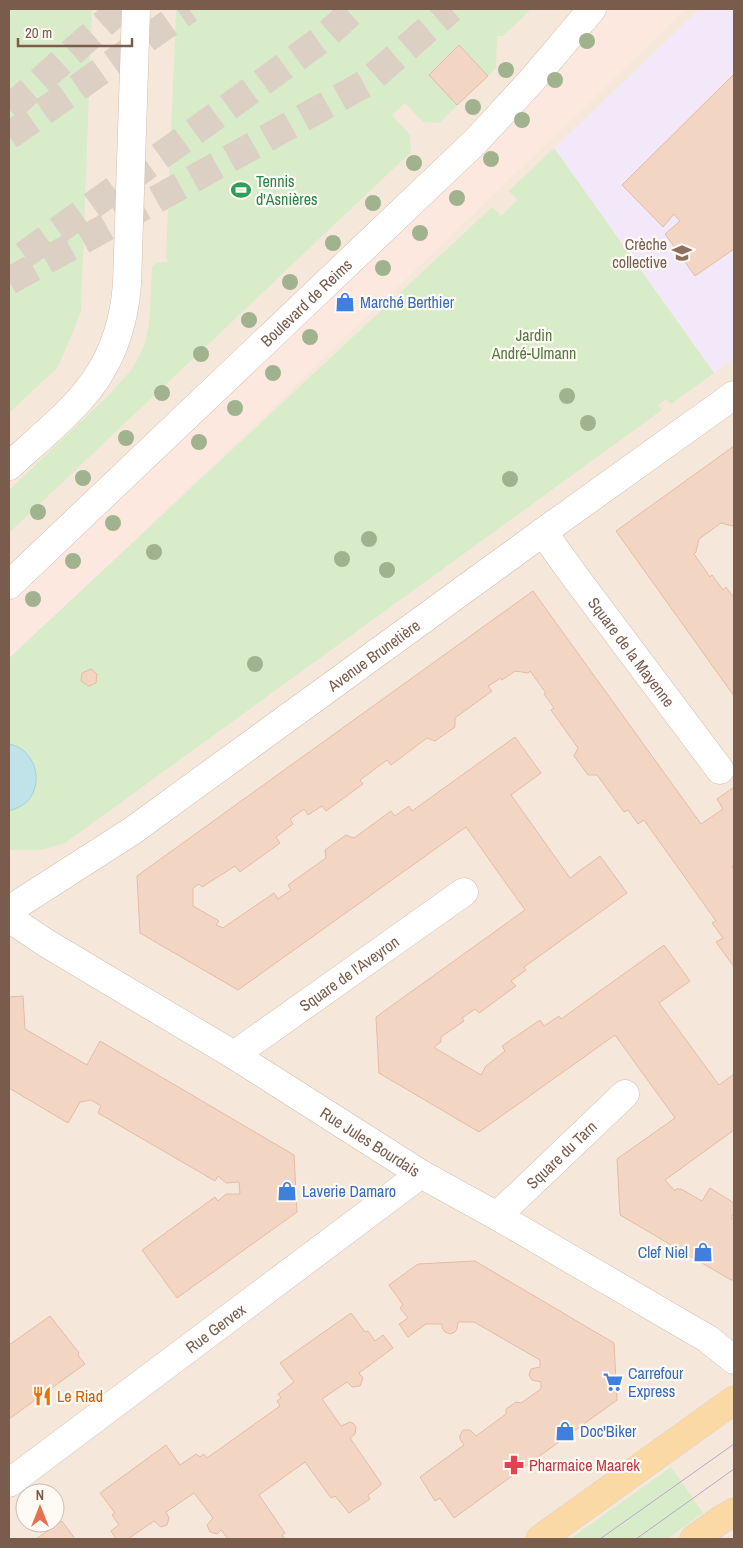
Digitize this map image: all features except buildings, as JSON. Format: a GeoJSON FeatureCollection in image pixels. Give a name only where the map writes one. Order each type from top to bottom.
{"type":"FeatureCollection","features":[{"type":"Feature","properties":{"kind":"main road"},"geometry":{"type":"LineString","coordinates":[[540,1539],[734,1400]]}},
{"type":"Feature","properties":{"kind":"main road"},"geometry":{"type":"LineString","coordinates":[[694,1539],[734,1512]]}},
{"type":"Feature","properties":{"kind":"street"},"geometry":{"type":"LineString","coordinates":[[9,466],[84,396],[109,357],[120,329],[128,276],[136,9]]}},
{"type":"Feature","properties":{"kind":"street","name":"Boulevard de Reims"},"geometry":{"type":"LineString","coordinates":[[9,584],[476,141],[534,79],[592,9]]}},
{"type":"Feature","properties":{"kind":"street","name":"Avenue Brunetière"},"geometry":{"type":"LineString","coordinates":[[9,910],[132,831],[734,395]]}},
{"type":"Feature","properties":{"kind":"street","name":"Square de la Mayenne"},"geometry":{"type":"LineString","coordinates":[[544,532],[573,574],[720,770]]}},
{"type":"Feature","properties":{"kind":"street","name":"Square de l'Aveyron"},"geometry":{"type":"LineString","coordinates":[[234,1054],[464,892]]}},
{"type":"Feature","properties":{"kind":"street","name":"Rue Jules Bourdais"},"geometry":{"type":"LineString","coordinates":[[9,918],[46,943],[234,1054],[421,1174],[708,1339],[734,1360]]}},
{"type":"Feature","properties":{"kind":"street","name":"Square du Tarn"},"geometry":{"type":"LineString","coordinates":[[497,1216],[625,1094]]}},
{"type":"Feature","properties":{"kind":"street","name":"Rue Gervex"},"geometry":{"type":"LineString","coordinates":[[9,1483],[421,1174]]}},
{"type":"Feature","properties":{"kind":"shaded area"},"geometry":{"type":"Polygon","coordinates":[[[9,9],[734,9],[734,1539],[9,1539],[9,9]]]}},
{"type":"Feature","properties":{"kind":"shaded area","name":"Marché Berthier"},"geometry":{"type":"Polygon","coordinates":[[[608,9],[686,9],[9,661],[9,596],[608,9]]]}},
{"type":"Feature","properties":{"kind":"shaded area","name":"Crèche collective"},"geometry":{"type":"Polygon","coordinates":[[[700,9],[734,9],[734,358],[714,373],[554,148],[700,9]]]}},
{"type":"Feature","properties":{"kind":"green space"},"geometry":{"type":"Polygon","coordinates":[[[9,9],[92,9],[81,312],[58,367],[9,413],[9,9]]]}},
{"type":"Feature","properties":{"kind":"green space","name":"Tennis d'Asnières"},"geometry":{"type":"Polygon","coordinates":[[[176,9],[531,9],[503,36],[497,36],[496,68],[439,123],[423,122],[405,103],[392,115],[410,135],[411,152],[9,533],[9,490],[110,394],[128,374],[138,359],[145,343],[149,324],[152,267],[156,263],[169,261],[166,258],[176,9]]]}},
{"type":"Feature","properties":{"kind":"green space","name":"Jardin André-Ulmann"},"geometry":{"type":"Polygon","coordinates":[[[554,148],[714,373],[671,404],[666,399],[658,405],[662,410],[65,843],[41,850],[9,850],[9,658],[492,207],[501,216],[517,200],[509,191],[554,148]]]}},
{"type":"Feature","properties":{"kind":"green space"},"geometry":{"type":"Polygon","coordinates":[[[671,1467],[703,1513],[667,1539],[570,1539],[671,1467]]]}},
{"type":"Feature","properties":{"kind":"water"},"geometry":{"type":"Polygon","coordinates":[[[9,744],[17,746],[29,756],[33,762],[36,777],[33,793],[29,800],[20,807],[9,811],[9,744]]]}},
{"type":"Feature","properties":{"kind":"tunnel"},"geometry":{"type":"LineString","coordinates":[[9,109],[120,9]]}},
{"type":"Feature","properties":{"kind":"tunnel"},"geometry":{"type":"LineString","coordinates":[[9,136],[189,9]]}},
{"type":"Feature","properties":{"kind":"tunnel"},"geometry":{"type":"LineString","coordinates":[[24,255],[322,39],[355,9]]}},
{"type":"Feature","properties":{"kind":"tunnel"},"geometry":{"type":"LineString","coordinates":[[9,281],[366,83],[451,9]]}},
{"type":"Feature","properties":{"kind":"tram line"},"geometry":{"type":"LineString","coordinates":[[600,1539],[734,1444]]}},
{"type":"Feature","properties":{"kind":"tram line"},"geometry":{"type":"LineString","coordinates":[[636,1539],[734,1469]]}},
{"type":"Feature","properties":{"kind":"place","name":"Tennis d'Asnières"},"geometry":{"type":"Point","coordinates":[241,190]}},
{"type":"Feature","properties":{"kind":"place","name":"Crèche collective"},"geometry":{"type":"Point","coordinates":[682,253]}},
{"type":"Feature","properties":{"kind":"place","name":"Marché Berthier"},"geometry":{"type":"Point","coordinates":[345,302]}},
{"type":"Feature","properties":{"kind":"place","name":"Laverie Damaro"},"geometry":{"type":"Point","coordinates":[287,1191]}},
{"type":"Feature","properties":{"kind":"place","name":"Clef Niel"},"geometry":{"type":"Point","coordinates":[703,1252]}},
{"type":"Feature","properties":{"kind":"place","name":"Carrefour Express"},"geometry":{"type":"Point","coordinates":[613,1382]}},
{"type":"Feature","properties":{"kind":"place","name":"Le Riad"},"geometry":{"type":"Point","coordinates":[42,1396]}},
{"type":"Feature","properties":{"kind":"place","name":"Doc'Biker"},"geometry":{"type":"Point","coordinates":[565,1431]}},
{"type":"Feature","properties":{"kind":"place","name":"Pharmaice Maarek"},"geometry":{"type":"Point","coordinates":[514,1465]}}]}
